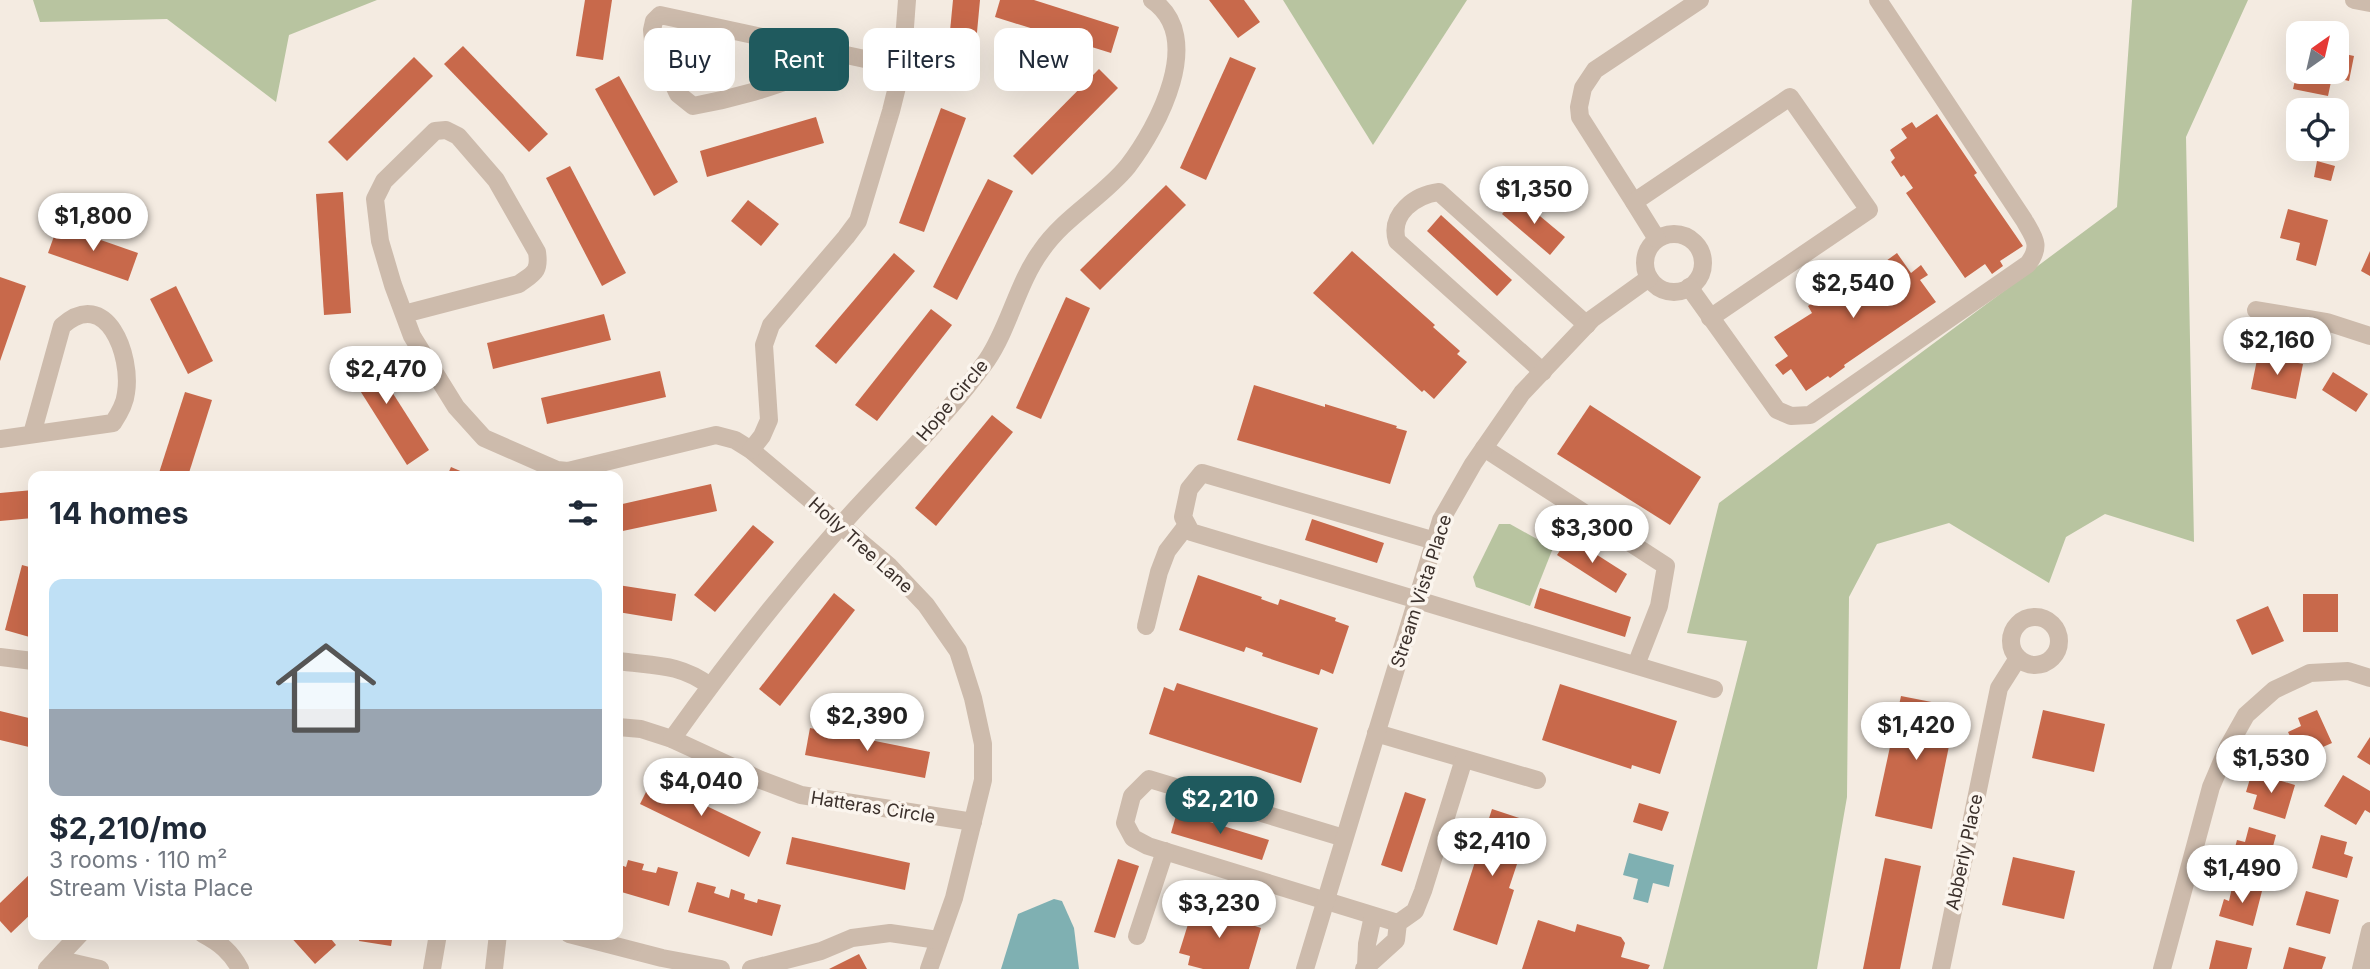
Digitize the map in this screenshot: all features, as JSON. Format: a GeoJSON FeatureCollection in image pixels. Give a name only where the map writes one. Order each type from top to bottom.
{"type":"FeatureCollection","features":[{"type":"Feature","properties":{"kind":"street"},"geometry":{"type":"LineString","coordinates":[[905,28],[907,0]]}},
{"type":"Feature","properties":{"kind":"street","name":"Hope Circle"},"geometry":{"type":"LineString","coordinates":[[672,739],[710,686],[841,524],[962,391],[989,357],[1027,271],[1043,247],[1127,167],[1149,134],[1167,98],[1175,69],[1177,45],[1171,22],[1152,0]]}},
{"type":"Feature","properties":{"kind":"street"},"geometry":{"type":"LineString","coordinates":[[1657,239],[1580,117],[1579,107],[1583,88],[1595,70],[1700,0]]}},
{"type":"Feature","properties":{"kind":"street"},"geometry":{"type":"LineString","coordinates":[[1689,287],[1777,410],[1791,416],[1810,415],[2028,264],[2035,254],[2037,247],[2024,220],[1878,0]]}},
{"type":"Feature","properties":{"kind":"street"},"geometry":{"type":"LineString","coordinates":[[2354,0],[2370,2]]}},
{"type":"Feature","properties":{"kind":"street"},"geometry":{"type":"LineString","coordinates":[[660,15],[832,52],[800,76],[720,101],[694,106],[678,94],[653,41],[652,30],[654,21],[660,15]]}},
{"type":"Feature","properties":{"kind":"street"},"geometry":{"type":"LineString","coordinates":[[751,450],[762,436],[769,420],[764,345],[771,325],[858,221],[896,91]]}},
{"type":"Feature","properties":{"kind":"street"},"geometry":{"type":"LineString","coordinates":[[1634,202],[1790,97],[1868,207],[1869,210],[1710,318]]}},
{"type":"Feature","properties":{"kind":"street","name":"Holly Tree Lane"},"geometry":{"type":"LineString","coordinates":[[404,313],[519,284],[534,273],[539,265],[537,252],[496,180],[458,136],[446,130],[435,131],[384,181],[376,199],[380,241],[404,313],[412,336],[456,407],[484,438],[557,470],[568,471],[716,435],[735,440],[751,450],[890,565],[926,605],[958,651],[973,698],[983,744],[983,780],[973,822],[954,898],[929,969]]}},
{"type":"Feature","properties":{"kind":"street"},"geometry":{"type":"LineString","coordinates":[[1543,372],[1397,241],[1394,230],[1402,212],[1424,194],[1439,192],[1587,325]]}},
{"type":"Feature","properties":{"kind":"street"},"geometry":{"type":"LineString","coordinates":[[1675,234],[1684,235],[1698,247],[1702,255],[1701,274],[1689,287],[1668,291],[1649,278],[1645,261],[1651,245],[1657,239],[1675,234]]}},
{"type":"Feature","properties":{"kind":"street","name":"Stream Vista Place"},"geometry":{"type":"LineString","coordinates":[[1305,969],[1441,520],[1484,448],[1522,393],[1587,325],[1649,278]]}},
{"type":"Feature","properties":{"kind":"street"},"geometry":{"type":"LineString","coordinates":[[2256,310],[2326,321],[2370,336]]}},
{"type":"Feature","properties":{"kind":"street"},"geometry":{"type":"LineString","coordinates":[[0,439],[113,423],[120,414],[126,394],[127,371],[119,341],[109,324],[96,315],[80,314],[62,327],[33,434]]}},
{"type":"Feature","properties":{"kind":"street"},"geometry":{"type":"LineString","coordinates":[[1484,448],[1666,566],[1659,606],[1636,665]]}},
{"type":"Feature","properties":{"kind":"street"},"geometry":{"type":"LineString","coordinates":[[1435,541],[1202,473],[1189,489],[1183,517],[1191,532],[1714,689]]}},
{"type":"Feature","properties":{"kind":"street"},"geometry":{"type":"LineString","coordinates":[[1146,626],[1167,551],[1187,525]]}},
{"type":"Feature","properties":{"kind":"street"},"geometry":{"type":"LineString","coordinates":[[0,657],[28,661]]}},
{"type":"Feature","properties":{"kind":"street","name":"Abberly Place"},"geometry":{"type":"LineString","coordinates":[[1941,969],[1999,688],[2018,658]]}},
{"type":"Feature","properties":{"kind":"street"},"geometry":{"type":"LineString","coordinates":[[623,662],[693,673],[710,686]]}},
{"type":"Feature","properties":{"kind":"street"},"geometry":{"type":"LineString","coordinates":[[2161,969],[2211,787],[2228,747],[2246,715],[2274,690],[2310,673],[2348,671],[2370,678]]}},
{"type":"Feature","properties":{"kind":"street","name":"Hatteras Circle"},"geometry":{"type":"LineString","coordinates":[[623,727],[641,729],[672,739],[761,780],[801,795],[973,822]]}},
{"type":"Feature","properties":{"kind":"street"},"geometry":{"type":"LineString","coordinates":[[1376,733],[1538,780]]}},
{"type":"Feature","properties":{"kind":"street"},"geometry":{"type":"LineString","coordinates":[[1365,967],[1396,940],[1398,923],[1415,911],[1464,759]]}},
{"type":"Feature","properties":{"kind":"street"},"geometry":{"type":"LineString","coordinates":[[1344,838],[1149,779],[1132,796],[1125,823],[1133,838],[1148,846],[1398,923]]}},
{"type":"Feature","properties":{"kind":"street"},"geometry":{"type":"LineString","coordinates":[[1138,936],[1164,851]]}},
{"type":"Feature","properties":{"kind":"street"},"geometry":{"type":"LineString","coordinates":[[1365,967],[1373,916]]}},
{"type":"Feature","properties":{"kind":"street"},"geometry":{"type":"LineString","coordinates":[[2361,969],[2370,931]]}},
{"type":"Feature","properties":{"kind":"street"},"geometry":{"type":"LineString","coordinates":[[751,969],[821,951],[852,938],[890,933],[937,940]]}},
{"type":"Feature","properties":{"kind":"street"},"geometry":{"type":"LineString","coordinates":[[52,964],[74,940]]}},
{"type":"Feature","properties":{"kind":"street"},"geometry":{"type":"LineString","coordinates":[[214,940],[237,963]]}},
{"type":"Feature","properties":{"kind":"street"},"geometry":{"type":"LineString","coordinates":[[432,969],[437,940]]}},
{"type":"Feature","properties":{"kind":"street"},"geometry":{"type":"LineString","coordinates":[[494,969],[497,940]]}},
{"type":"Feature","properties":{"kind":"street"},"geometry":{"type":"LineString","coordinates":[[592,940],[662,958],[721,969]]}},
{"type":"Feature","properties":{"kind":"street"},"geometry":{"type":"LineString","coordinates":[[52,964],[100,969]]}},
{"type":"Feature","properties":{"kind":"green space"},"geometry":{"type":"Polygon","coordinates":[[[33,0],[377,0],[289,35],[276,102],[167,19],[40,22],[33,0]]]}},
{"type":"Feature","properties":{"kind":"green space"},"geometry":{"type":"Polygon","coordinates":[[[1283,0],[1467,0],[1373,145],[1283,0]]]}},
{"type":"Feature","properties":{"kind":"green space"},"geometry":{"type":"Polygon","coordinates":[[[2132,0],[2248,0],[2186,137],[2194,542],[2105,514],[2066,537],[2049,583],[1949,523],[1877,544],[1849,597],[1847,797],[1817,969],[1663,969],[1747,641],[1687,633],[1719,503],[2117,207],[2132,0]]]}},
{"type":"Feature","properties":{"kind":"green space"},"geometry":{"type":"Polygon","coordinates":[[[1499,524],[1510,524],[1553,548],[1530,606],[1476,587],[1473,577],[1499,524]]]}},
{"type":"Feature","properties":{"kind":"water"},"geometry":{"type":"Polygon","coordinates":[[[1629,853],[1674,865],[1669,887],[1653,883],[1648,903],[1633,899],[1638,879],[1623,875],[1629,853]]]}},
{"type":"Feature","properties":{"kind":"water"},"geometry":{"type":"Polygon","coordinates":[[[1054,899],[1062,901],[1074,928],[1079,969],[1001,969],[1018,914],[1054,899]]]}},
{"type":"Feature","properties":{"kind":"building"},"geometry":{"type":"Polygon","coordinates":[[[585,0],[612,0],[603,60],[576,56],[585,0]]]}},
{"type":"Feature","properties":{"kind":"building"},"geometry":{"type":"Polygon","coordinates":[[[953,0],[980,0],[977,28],[950,28],[953,0]]]}},
{"type":"Feature","properties":{"kind":"building"},"geometry":{"type":"Polygon","coordinates":[[[1000,0],[1034,0],[1119,27],[1111,53],[1093,47],[1093,28],[1030,28],[995,17],[1000,0]]]}},
{"type":"Feature","properties":{"kind":"building"},"geometry":{"type":"Polygon","coordinates":[[[1209,0],[1244,0],[1260,22],[1238,38],[1209,0]]]}},
{"type":"Feature","properties":{"kind":"building"},"geometry":{"type":"Polygon","coordinates":[[[463,46],[548,134],[529,152],[444,64],[463,46]]]}},
{"type":"Feature","properties":{"kind":"building"},"geometry":{"type":"Polygon","coordinates":[[[2349,55],[2354,56],[2349,81],[2349,55]]]}},
{"type":"Feature","properties":{"kind":"building"},"geometry":{"type":"Polygon","coordinates":[[[414,57],[433,76],[347,161],[328,142],[414,57]]]}},
{"type":"Feature","properties":{"kind":"building"},"geometry":{"type":"Polygon","coordinates":[[[1230,57],[1256,68],[1206,180],[1180,168],[1230,57]]]}},
{"type":"Feature","properties":{"kind":"building"},"geometry":{"type":"Polygon","coordinates":[[[1099,69],[1118,88],[1032,175],[1013,156],[1077,91],[1093,91],[1093,75],[1099,69]]]}},
{"type":"Feature","properties":{"kind":"building"},"geometry":{"type":"Polygon","coordinates":[[[619,76],[678,182],[654,196],[595,89],[619,76]]]}},
{"type":"Feature","properties":{"kind":"building"},"geometry":{"type":"Polygon","coordinates":[[[2294,84],[2331,84],[2328,96],[2293,89],[2294,84]]]}},
{"type":"Feature","properties":{"kind":"building"},"geometry":{"type":"Polygon","coordinates":[[[941,108],[966,118],[924,232],[899,223],[941,108]]]}},
{"type":"Feature","properties":{"kind":"building"},"geometry":{"type":"Polygon","coordinates":[[[1937,114],[1977,173],[1974,175],[2023,246],[2000,261],[2003,266],[1992,274],[1985,264],[1965,278],[1906,193],[1913,188],[1891,162],[1895,158],[1890,150],[1907,138],[1901,129],[1912,122],[1916,128],[1937,114]]]}},
{"type":"Feature","properties":{"kind":"building"},"geometry":{"type":"Polygon","coordinates":[[[816,117],[824,143],[707,177],[700,151],[816,117]]]}},
{"type":"Feature","properties":{"kind":"building"},"geometry":{"type":"Polygon","coordinates":[[[2317,161],[2335,166],[2331,181],[2314,177],[2317,161]]]}},
{"type":"Feature","properties":{"kind":"building"},"geometry":{"type":"Polygon","coordinates":[[[570,166],[626,273],[602,286],[546,178],[570,166]]]}},
{"type":"Feature","properties":{"kind":"building"},"geometry":{"type":"Polygon","coordinates":[[[988,179],[1013,191],[957,300],[933,287],[988,179]]]}},
{"type":"Feature","properties":{"kind":"building"},"geometry":{"type":"Polygon","coordinates":[[[1166,185],[1186,205],[1100,290],[1080,270],[1166,185]]]}},
{"type":"Feature","properties":{"kind":"building"},"geometry":{"type":"Polygon","coordinates":[[[343,192],[351,313],[324,315],[316,194],[343,192]]]}},
{"type":"Feature","properties":{"kind":"building"},"geometry":{"type":"Polygon","coordinates":[[[1517,197],[1565,237],[1550,255],[1502,214],[1517,197]]]}},
{"type":"Feature","properties":{"kind":"building"},"geometry":{"type":"Polygon","coordinates":[[[748,200],[779,224],[761,246],[731,221],[748,200]]]}},
{"type":"Feature","properties":{"kind":"building"},"geometry":{"type":"Polygon","coordinates":[[[2288,209],[2328,220],[2316,266],[2296,260],[2300,243],[2280,238],[2288,209]]]}},
{"type":"Feature","properties":{"kind":"building"},"geometry":{"type":"Polygon","coordinates":[[[1441,215],[1512,280],[1497,296],[1427,231],[1441,215]]]}},
{"type":"Feature","properties":{"kind":"building"},"geometry":{"type":"Polygon","coordinates":[[[58,225],[138,253],[128,281],[48,253],[58,225]]]}},
{"type":"Feature","properties":{"kind":"building"},"geometry":{"type":"Polygon","coordinates":[[[1352,251],[1435,325],[1433,327],[1460,351],[1457,354],[1467,362],[1434,399],[1424,390],[1422,392],[1313,293],[1352,251]]]}},
{"type":"Feature","properties":{"kind":"building"},"geometry":{"type":"Polygon","coordinates":[[[2370,251],[2370,276],[2361,271],[2370,251]]]}},
{"type":"Feature","properties":{"kind":"building"},"geometry":{"type":"Polygon","coordinates":[[[894,253],[915,271],[836,364],[815,346],[894,253]]]}},
{"type":"Feature","properties":{"kind":"building"},"geometry":{"type":"Polygon","coordinates":[[[1897,253],[1911,273],[1921,265],[1928,275],[1920,280],[1936,302],[1844,365],[1845,367],[1830,378],[1828,376],[1806,391],[1791,369],[1783,375],[1775,365],[1788,356],[1774,337],[1812,313],[1808,306],[1856,272],[1861,279],[1897,253]]]}},
{"type":"Feature","properties":{"kind":"building"},"geometry":{"type":"Polygon","coordinates":[[[0,277],[26,286],[0,361],[0,277]]]}},
{"type":"Feature","properties":{"kind":"building"},"geometry":{"type":"Polygon","coordinates":[[[176,286],[213,361],[188,374],[150,299],[176,286]]]}},
{"type":"Feature","properties":{"kind":"building"},"geometry":{"type":"Polygon","coordinates":[[[1066,297],[1090,308],[1041,419],[1016,408],[1066,297]]]}},
{"type":"Feature","properties":{"kind":"building"},"geometry":{"type":"Polygon","coordinates":[[[931,309],[952,325],[877,421],[855,405],[931,309]]]}},
{"type":"Feature","properties":{"kind":"building"},"geometry":{"type":"Polygon","coordinates":[[[604,314],[611,340],[493,369],[487,343],[604,314]]]}},
{"type":"Feature","properties":{"kind":"building"},"geometry":{"type":"Polygon","coordinates":[[[364,348],[429,450],[407,465],[342,362],[364,348]]]}},
{"type":"Feature","properties":{"kind":"building"},"geometry":{"type":"Polygon","coordinates":[[[2258,355],[2303,364],[2296,399],[2251,389],[2258,355]]]}},
{"type":"Feature","properties":{"kind":"building"},"geometry":{"type":"Polygon","coordinates":[[[660,371],[666,397],[547,424],[541,398],[660,371]]]}},
{"type":"Feature","properties":{"kind":"building"},"geometry":{"type":"Polygon","coordinates":[[[2333,372],[2368,394],[2356,412],[2322,390],[2333,372]]]}},
{"type":"Feature","properties":{"kind":"building"},"geometry":{"type":"Polygon","coordinates":[[[1254,385],[1325,407],[1325,404],[1407,431],[1390,484],[1237,440],[1254,385]]]}},
{"type":"Feature","properties":{"kind":"building"},"geometry":{"type":"Polygon","coordinates":[[[185,392],[212,400],[190,471],[160,471],[185,392]]]}},
{"type":"Feature","properties":{"kind":"building"},"geometry":{"type":"Polygon","coordinates":[[[1590,405],[1701,477],[1670,525],[1557,454],[1590,405]]]}},
{"type":"Feature","properties":{"kind":"building"},"geometry":{"type":"Polygon","coordinates":[[[992,415],[1013,432],[936,526],[915,508],[992,415]]]}},
{"type":"Feature","properties":{"kind":"building"},"geometry":{"type":"Polygon","coordinates":[[[711,484],[717,511],[623,531],[623,504],[711,484]]]}},
{"type":"Feature","properties":{"kind":"building"},"geometry":{"type":"Polygon","coordinates":[[[28,490],[28,518],[0,521],[0,493],[28,490]]]}},
{"type":"Feature","properties":{"kind":"building"},"geometry":{"type":"Polygon","coordinates":[[[1312,519],[1384,543],[1377,563],[1305,540],[1312,519]]]}},
{"type":"Feature","properties":{"kind":"building"},"geometry":{"type":"Polygon","coordinates":[[[753,525],[774,542],[715,612],[694,595],[753,525]]]}},
{"type":"Feature","properties":{"kind":"building"},"geometry":{"type":"Polygon","coordinates":[[[1569,537],[1627,574],[1616,593],[1557,555],[1569,537]]]}},
{"type":"Feature","properties":{"kind":"building"},"geometry":{"type":"Polygon","coordinates":[[[22,565],[28,567],[28,637],[5,630],[22,565]]]}},
{"type":"Feature","properties":{"kind":"building"},"geometry":{"type":"Polygon","coordinates":[[[1198,575],[1278,605],[1280,599],[1336,618],[1335,621],[1349,626],[1333,674],[1321,669],[1319,675],[1262,656],[1263,653],[1246,647],[1244,652],[1179,630],[1198,575]]]}},
{"type":"Feature","properties":{"kind":"building"},"geometry":{"type":"Polygon","coordinates":[[[623,586],[676,594],[672,621],[623,613],[623,586]]]}},
{"type":"Feature","properties":{"kind":"building"},"geometry":{"type":"Polygon","coordinates":[[[1540,588],[1631,617],[1625,637],[1534,608],[1540,588]]]}},
{"type":"Feature","properties":{"kind":"building"},"geometry":{"type":"Polygon","coordinates":[[[834,593],[855,610],[780,706],[759,689],[834,593]]]}},
{"type":"Feature","properties":{"kind":"building"},"geometry":{"type":"Polygon","coordinates":[[[2303,594],[2338,594],[2338,632],[2303,632],[2303,594]]]}},
{"type":"Feature","properties":{"kind":"building"},"geometry":{"type":"Polygon","coordinates":[[[2268,606],[2284,641],[2252,655],[2236,620],[2268,606]]]}},
{"type":"Feature","properties":{"kind":"building"},"geometry":{"type":"Polygon","coordinates":[[[1177,683],[1318,728],[1301,783],[1149,734],[1164,687],[1174,691],[1177,683]]]}},
{"type":"Feature","properties":{"kind":"building"},"geometry":{"type":"Polygon","coordinates":[[[1560,684],[1677,721],[1660,774],[1632,765],[1631,769],[1542,740],[1560,684]]]}},
{"type":"Feature","properties":{"kind":"building"},"geometry":{"type":"Polygon","coordinates":[[[1901,696],[1957,707],[1932,829],[1875,816],[1901,696]]]}},
{"type":"Feature","properties":{"kind":"building"},"geometry":{"type":"Polygon","coordinates":[[[2043,710],[2105,724],[2094,772],[2032,758],[2043,710]]]}},
{"type":"Feature","properties":{"kind":"building"},"geometry":{"type":"Polygon","coordinates":[[[2317,710],[2332,743],[2300,757],[2288,732],[2301,726],[2298,718],[2317,710]]]}},
{"type":"Feature","properties":{"kind":"building"},"geometry":{"type":"Polygon","coordinates":[[[0,711],[28,718],[28,747],[0,740],[0,711]]]}},
{"type":"Feature","properties":{"kind":"building"},"geometry":{"type":"Polygon","coordinates":[[[810,728],[930,752],[925,778],[805,755],[810,728]]]}},
{"type":"Feature","properties":{"kind":"building"},"geometry":{"type":"Polygon","coordinates":[[[2370,737],[2370,765],[2357,757],[2370,737]]]}},
{"type":"Feature","properties":{"kind":"building"},"geometry":{"type":"Polygon","coordinates":[[[2252,772],[2295,785],[2285,819],[2253,809],[2257,795],[2246,792],[2252,772]]]}},
{"type":"Feature","properties":{"kind":"building"},"geometry":{"type":"Polygon","coordinates":[[[2343,775],[2370,791],[2370,813],[2365,810],[2356,825],[2324,806],[2343,775]]]}},
{"type":"Feature","properties":{"kind":"building"},"geometry":{"type":"Polygon","coordinates":[[[652,780],[761,832],[749,857],[640,804],[652,780]]]}},
{"type":"Feature","properties":{"kind":"building"},"geometry":{"type":"Polygon","coordinates":[[[1405,792],[1426,799],[1402,872],[1381,865],[1405,792]]]}},
{"type":"Feature","properties":{"kind":"building"},"geometry":{"type":"Polygon","coordinates":[[[1639,803],[1669,812],[1662,831],[1633,822],[1639,803]]]}},
{"type":"Feature","properties":{"kind":"building"},"geometry":{"type":"Polygon","coordinates":[[[1492,809],[1531,822],[1509,888],[1514,890],[1497,945],[1453,930],[1492,809]]]}},
{"type":"Feature","properties":{"kind":"building"},"geometry":{"type":"Polygon","coordinates":[[[1177,812],[1269,840],[1262,860],[1171,833],[1177,812]]]}},
{"type":"Feature","properties":{"kind":"building"},"geometry":{"type":"Polygon","coordinates":[[[2249,827],[2276,835],[2267,869],[2232,859],[2237,840],[2245,842],[2249,827]]]}},
{"type":"Feature","properties":{"kind":"building"},"geometry":{"type":"Polygon","coordinates":[[[2321,835],[2347,842],[2344,854],[2353,857],[2347,878],[2312,868],[2321,835]]]}},
{"type":"Feature","properties":{"kind":"building"},"geometry":{"type":"Polygon","coordinates":[[[792,837],[910,863],[905,890],[786,864],[792,837]]]}},
{"type":"Feature","properties":{"kind":"building"},"geometry":{"type":"Polygon","coordinates":[[[2013,857],[2075,871],[2064,919],[2002,905],[2013,857]]]}},
{"type":"Feature","properties":{"kind":"building"},"geometry":{"type":"Polygon","coordinates":[[[1885,858],[1921,866],[1900,969],[1863,969],[1885,858]]]}},
{"type":"Feature","properties":{"kind":"building"},"geometry":{"type":"Polygon","coordinates":[[[1118,859],[1139,866],[1115,938],[1094,932],[1118,859]]]}},
{"type":"Feature","properties":{"kind":"building"},"geometry":{"type":"Polygon","coordinates":[[[628,860],[644,864],[642,870],[656,873],[658,867],[678,872],[669,906],[623,892],[623,866],[626,867],[628,860]]]}},
{"type":"Feature","properties":{"kind":"building"},"geometry":{"type":"Polygon","coordinates":[[[28,876],[28,917],[11,933],[0,921],[0,903],[28,876]]]}},
{"type":"Feature","properties":{"kind":"building"},"geometry":{"type":"Polygon","coordinates":[[[697,882],[716,887],[714,893],[729,898],[731,889],[745,894],[744,899],[757,903],[758,899],[781,905],[772,936],[688,912],[697,882]]]}},
{"type":"Feature","properties":{"kind":"building"},"geometry":{"type":"Polygon","coordinates":[[[2233,883],[2262,891],[2253,926],[2219,916],[2224,899],[2229,901],[2233,883]]]}},
{"type":"Feature","properties":{"kind":"building"},"geometry":{"type":"Polygon","coordinates":[[[2306,891],[2339,900],[2330,934],[2296,925],[2306,891]]]}},
{"type":"Feature","properties":{"kind":"building"},"geometry":{"type":"Polygon","coordinates":[[[1194,905],[1238,918],[1239,914],[1251,918],[1249,924],[1261,928],[1249,969],[1203,969],[1188,965],[1190,956],[1179,953],[1194,905]]]}},
{"type":"Feature","properties":{"kind":"building"},"geometry":{"type":"Polygon","coordinates":[[[1538,920],[1575,932],[1577,924],[1621,937],[1625,943],[1621,957],[1650,965],[1648,969],[1522,969],[1538,920]]]}},
{"type":"Feature","properties":{"kind":"building"},"geometry":{"type":"Polygon","coordinates":[[[293,940],[332,940],[336,945],[315,964],[293,940]]]}},
{"type":"Feature","properties":{"kind":"building"},"geometry":{"type":"Polygon","coordinates":[[[359,940],[392,940],[391,946],[359,940]]]}},
{"type":"Feature","properties":{"kind":"building"},"geometry":{"type":"Polygon","coordinates":[[[2216,940],[2252,948],[2247,969],[2209,969],[2216,940]]]}},
{"type":"Feature","properties":{"kind":"building"},"geometry":{"type":"Polygon","coordinates":[[[2289,947],[2326,957],[2322,969],[2283,969],[2289,947]]]}},
{"type":"Feature","properties":{"kind":"building"},"geometry":{"type":"Polygon","coordinates":[[[859,954],[867,969],[829,969],[859,954]]]}}]}
